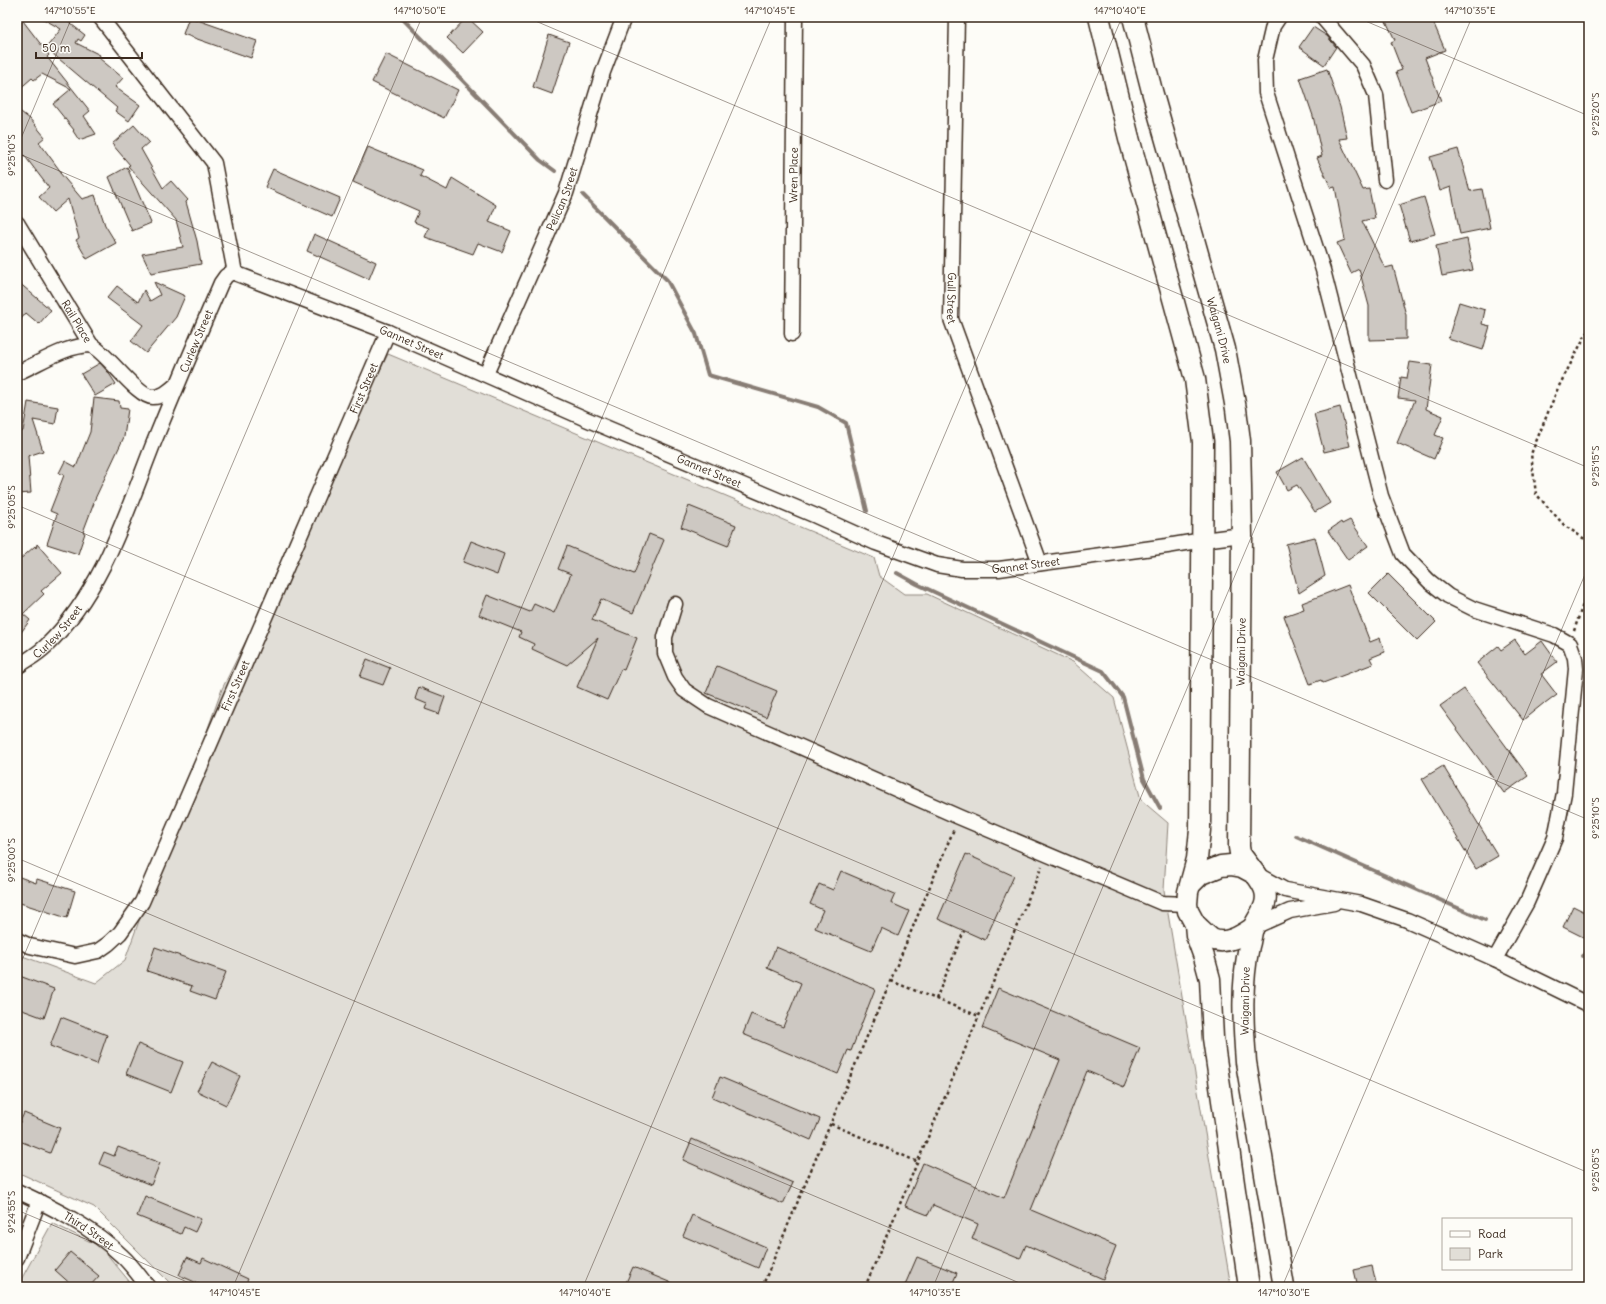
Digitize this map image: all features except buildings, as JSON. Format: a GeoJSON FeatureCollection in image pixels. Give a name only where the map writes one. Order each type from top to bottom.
{"type":"FeatureCollection","features":[{"type":"Feature","properties":{"kind":"highway"},"geometry":{"type":"LineString","coordinates":[[1099,17],[1129,138],[1195,379],[1203,442],[1200,830],[1199,846],[1187,898],[1188,911],[1195,924],[1212,939],[1222,941],[1232,939],[1254,927]]}},
{"type":"Feature","properties":{"kind":"highway","name":"Waigani Drive"},"geometry":{"type":"LineString","coordinates":[[1133,17],[1152,91],[1225,349],[1240,441],[1242,535],[1239,847],[1240,853],[1265,891],[1266,901],[1254,927],[1247,957],[1243,984],[1243,1024],[1246,1062],[1284,1287]]}},
{"type":"Feature","properties":{"kind":"highway"},"geometry":{"type":"LineString","coordinates":[[1191,884],[1201,874],[1221,866],[1231,864],[1242,867],[1255,874]]}},
{"type":"Feature","properties":{"kind":"highway"},"geometry":{"type":"LineString","coordinates":[[1195,924],[1196,935],[1210,979],[1213,1038],[1249,1287]]}},
{"type":"Feature","properties":{"kind":"street"},"geometry":{"type":"LineString","coordinates":[[100,17],[214,163],[234,273]]}},
{"type":"Feature","properties":{"kind":"street","name":"Pelican Street"},"geometry":{"type":"LineString","coordinates":[[486,374],[566,193],[603,72],[624,17]]}},
{"type":"Feature","properties":{"kind":"street","name":"Wren Place"},"geometry":{"type":"LineString","coordinates":[[792,334],[795,17]]}},
{"type":"Feature","properties":{"kind":"street","name":"Gull Street"},"geometry":{"type":"LineString","coordinates":[[957,17],[951,319],[1040,563]]}},
{"type":"Feature","properties":{"kind":"street"},"geometry":{"type":"LineString","coordinates":[[1279,17],[1273,26],[1265,60],[1266,93],[1323,270],[1381,496],[1403,554],[1429,581],[1448,596],[1474,609],[1554,635],[1570,644],[1575,658],[1576,669],[1564,793],[1555,838],[1527,902],[1495,959]]}},
{"type":"Feature","properties":{"kind":"street"},"geometry":{"type":"LineString","coordinates":[[1322,17],[1364,65],[1376,95],[1385,180]]}},
{"type":"Feature","properties":{"kind":"street","name":"Rail Place"},"geometry":{"type":"LineString","coordinates":[[17,223],[91,345],[102,353],[142,394],[146,396],[151,397],[164,394],[177,384]]}},
{"type":"Feature","properties":{"kind":"street","name":"Gannet Street"},"geometry":{"type":"LineString","coordinates":[[234,273],[388,332],[586,419],[809,513],[876,543],[927,562],[962,569],[999,569],[1242,535]]}},
{"type":"Feature","properties":{"kind":"street","name":"Curlew Street"},"geometry":{"type":"LineString","coordinates":[[17,667],[45,646],[69,621],[92,588],[110,552],[177,384],[221,283],[228,274],[234,273]]}},
{"type":"Feature","properties":{"kind":"street","name":"First Street"},"geometry":{"type":"LineString","coordinates":[[17,940],[30,946],[75,956],[98,951],[120,933],[142,902],[388,332]]}},
{"type":"Feature","properties":{"kind":"street"},"geometry":{"type":"LineString","coordinates":[[17,373],[58,352],[91,345]]}},
{"type":"Feature","properties":{"kind":"street"},"geometry":{"type":"LineString","coordinates":[[675,604],[665,636],[665,653],[675,677],[684,690],[708,706],[959,818],[1162,903],[1188,904]]}},
{"type":"Feature","properties":{"kind":"street"},"geometry":{"type":"LineString","coordinates":[[1255,874],[1285,890],[1367,906],[1385,912],[1495,959],[1589,1005]]}},
{"type":"Feature","properties":{"kind":"street"},"geometry":{"type":"LineString","coordinates":[[1254,927],[1290,911],[1344,901]]}},
{"type":"Feature","properties":{"kind":"street","name":"Third Street"},"geometry":{"type":"LineString","coordinates":[[17,1191],[39,1201],[100,1236],[124,1257],[148,1287]]}},
{"type":"Feature","properties":{"kind":"street"},"geometry":{"type":"LineString","coordinates":[[17,1258],[39,1201]]}},
{"type":"Feature","properties":{"kind":"path"},"geometry":{"type":"LineString","coordinates":[[1589,331],[1586,334],[1558,388],[1531,454],[1536,494],[1564,525],[1589,542]]}},
{"type":"Feature","properties":{"kind":"path"},"geometry":{"type":"LineString","coordinates":[[1570,644],[1589,586]]}},
{"type":"Feature","properties":{"kind":"path"},"geometry":{"type":"LineString","coordinates":[[762,1287],[959,818]]}},
{"type":"Feature","properties":{"kind":"path"},"geometry":{"type":"LineString","coordinates":[[865,1287],[1047,854]]}},
{"type":"Feature","properties":{"kind":"path"},"geometry":{"type":"LineString","coordinates":[[936,999],[964,931]]}},
{"type":"Feature","properties":{"kind":"path"},"geometry":{"type":"LineString","coordinates":[[891,981],[979,1016]]}},
{"type":"Feature","properties":{"kind":"path"},"geometry":{"type":"LineString","coordinates":[[831,1124],[918,1162]]}},
{"type":"Feature","properties":{"kind":"green space"},"geometry":{"type":"Polygon","coordinates":[[[388,354],[874,558],[879,576],[904,594],[927,594],[1073,662],[1114,698],[1141,800],[1168,823],[1164,890],[1231,1287],[174,1287],[94,1207],[17,1172],[17,954],[96,983],[125,960],[222,689],[388,354]]]}},
{"type":"Feature","properties":{"kind":"green space"},"geometry":{"type":"Polygon","coordinates":[[[52,1223],[101,1247],[134,1287],[17,1287],[52,1223]]]}},
{"type":"Feature","properties":{"kind":"waterway"},"geometry":{"type":"LineString","coordinates":[[401,17],[540,160],[555,171]]}},
{"type":"Feature","properties":{"kind":"waterway"},"geometry":{"type":"LineString","coordinates":[[583,195],[667,280],[696,334],[708,375],[818,407],[846,423],[867,511]]}},
{"type":"Feature","properties":{"kind":"waterway"},"geometry":{"type":"LineString","coordinates":[[897,573],[917,584],[1103,671],[1123,697],[1144,779],[1160,808]]}},
{"type":"Feature","properties":{"kind":"waterway"},"geometry":{"type":"LineString","coordinates":[[1296,836],[1485,920]]}},
{"type":"Feature","properties":{"kind":"waterway"},"geometry":{"type":"LineString","coordinates":[[1582,956],[1589,952]]}}]}
